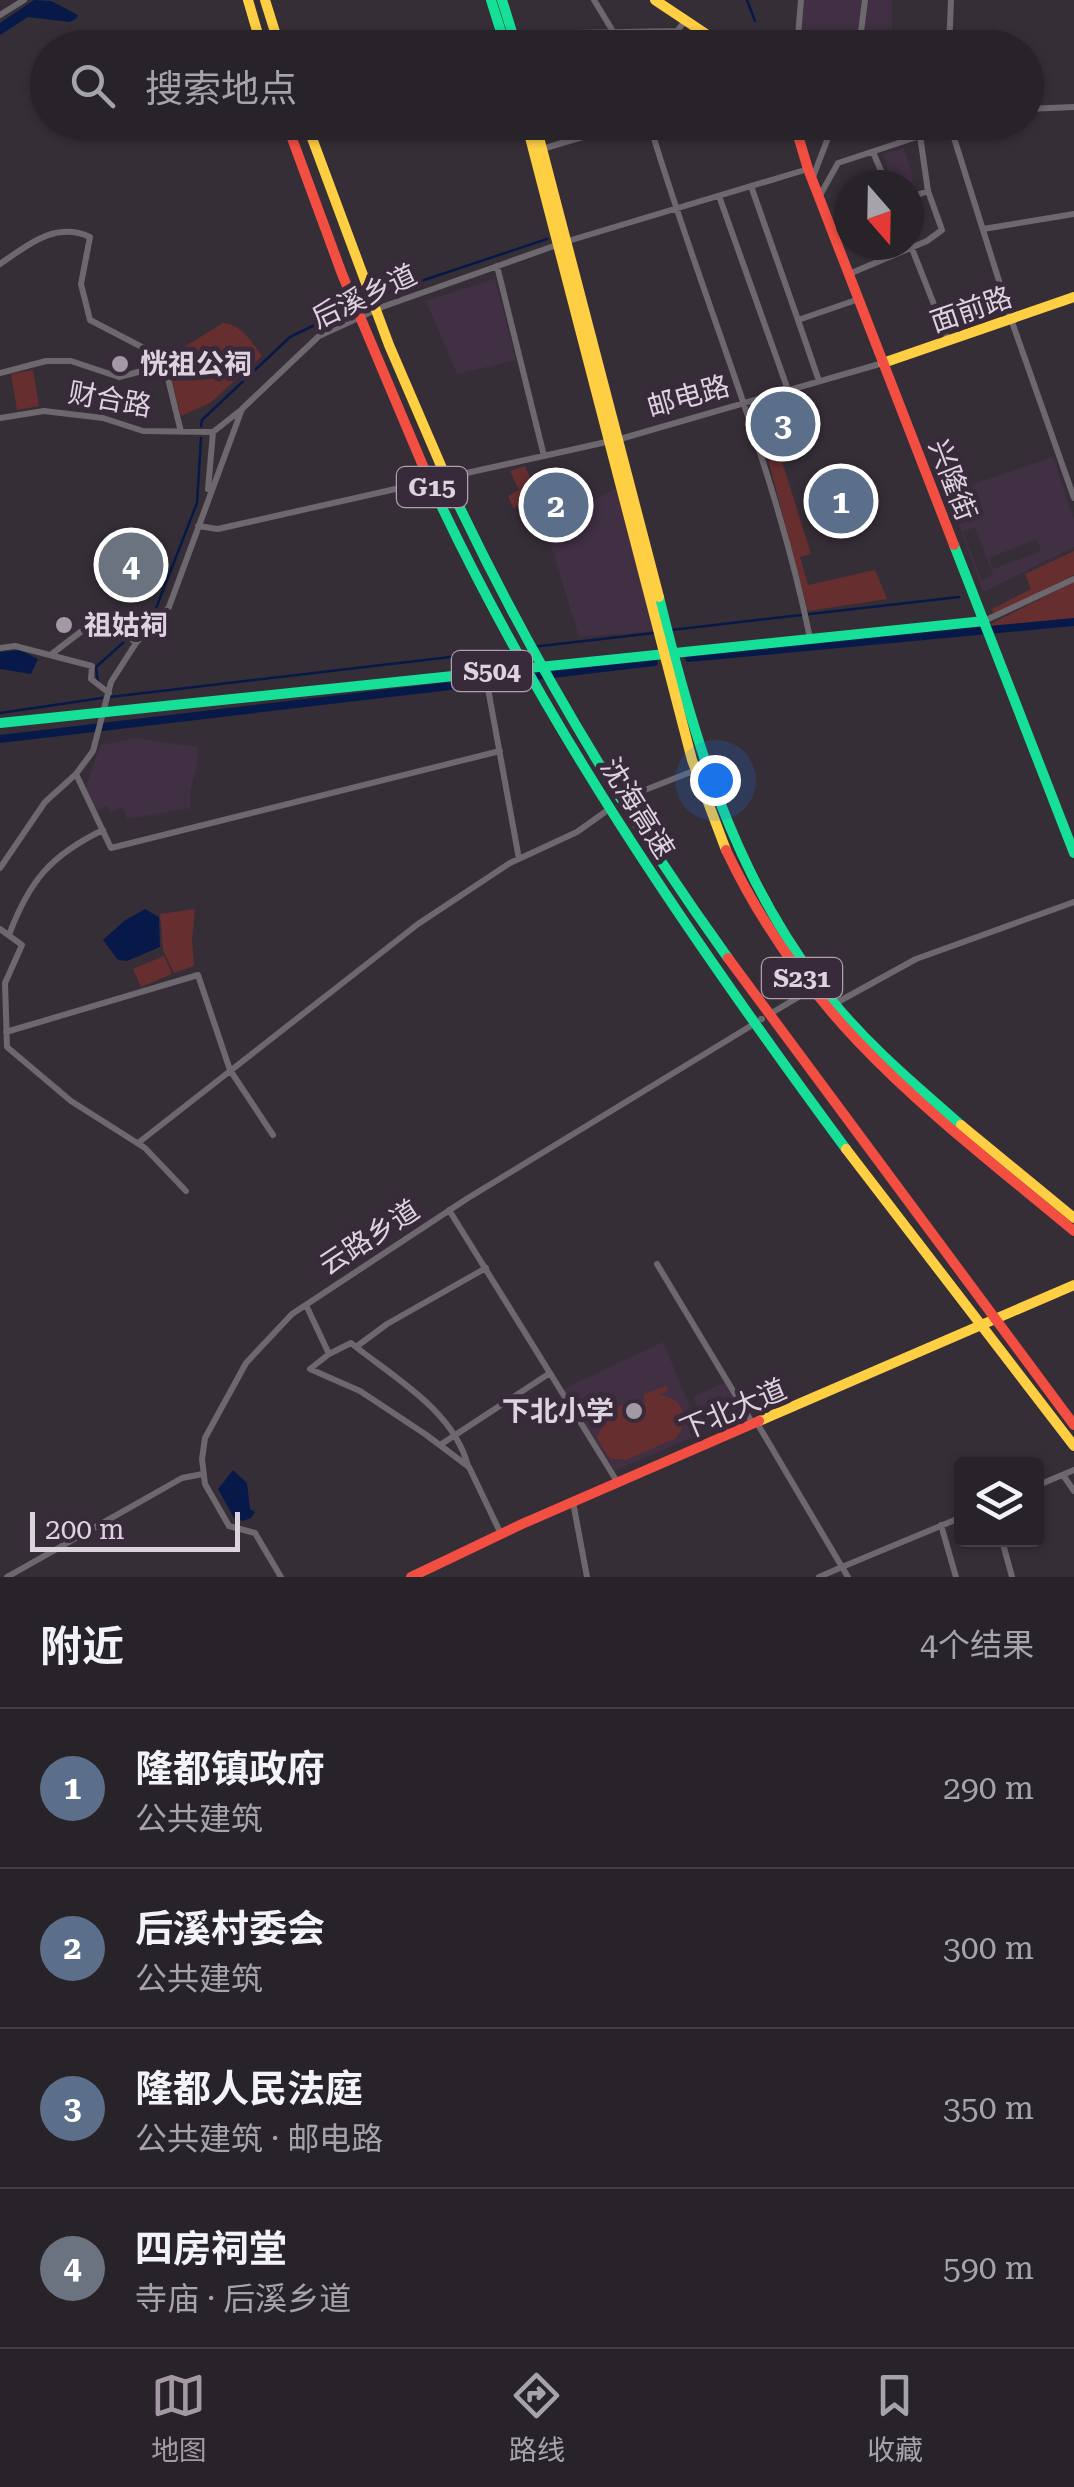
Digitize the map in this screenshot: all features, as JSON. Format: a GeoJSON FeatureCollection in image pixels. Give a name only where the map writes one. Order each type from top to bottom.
{"type":"FeatureCollection","features":[{"type":"Feature","properties":{"kind":"main road"},"geometry":{"type":"LineString","coordinates":[[248,0],[257,30]]}},
{"type":"Feature","properties":{"kind":"main road"},"geometry":{"type":"LineString","coordinates":[[265,0],[274,30]]}},
{"type":"Feature","properties":{"kind":"main road"},"geometry":{"type":"LineString","coordinates":[[491,0],[500,30]]}},
{"type":"Feature","properties":{"kind":"main road"},"geometry":{"type":"LineString","coordinates":[[502,0],[513,30]]}},
{"type":"Feature","properties":{"kind":"main road"},"geometry":{"type":"LineString","coordinates":[[655,0],[674,6],[701,30]]}},
{"type":"Feature","properties":{"kind":"main road","name":"沈海高速"},"geometry":{"type":"LineString","coordinates":[[293,140],[350,298],[404,430],[550,710],[700,949],[1074,1446]]}},
{"type":"Feature","properties":{"kind":"main road","name":"沈海高速"},"geometry":{"type":"LineString","coordinates":[[312,140],[378,328],[432,449],[561,705],[665,872],[1074,1425]]}},
{"type":"Feature","properties":{"kind":"main road","name":"S231"},"geometry":{"type":"LineString","coordinates":[[532,140],[563,243]]}},
{"type":"Feature","properties":{"kind":"main road","name":"S231"},"geometry":{"type":"LineString","coordinates":[[540,140],[563,243],[665,631],[696,770],[738,875],[810,990],[873,1059],[1074,1231]]}},
{"type":"Feature","properties":{"kind":"main road","name":"兴隆街"},"geometry":{"type":"LineString","coordinates":[[800,140],[1074,853]]}},
{"type":"Feature","properties":{"kind":"main road","name":"面前路"},"geometry":{"type":"LineString","coordinates":[[883,363],[1074,297]]}},
{"type":"Feature","properties":{"kind":"main road","name":"S504"},"geometry":{"type":"LineString","coordinates":[[0,723],[107,702],[485,672],[984,622]]}},
{"type":"Feature","properties":{"kind":"main road","name":"S231"},"geometry":{"type":"LineString","coordinates":[[670,652],[707,772],[744,865],[788,940],[836,1004],[919,1087],[1074,1218]]}},
{"type":"Feature","properties":{"kind":"main road","name":"下北大道"},"geometry":{"type":"LineString","coordinates":[[411,1577],[437,1571],[501,1534],[572,1502],[1074,1285]]}},
{"type":"Feature","properties":{"kind":"street"},"geometry":{"type":"LineString","coordinates":[[0,15],[24,0]]}},
{"type":"Feature","properties":{"kind":"street"},"geometry":{"type":"LineString","coordinates":[[594,0],[611,30]]}},
{"type":"Feature","properties":{"kind":"street"},"geometry":{"type":"LineString","coordinates":[[798,30],[801,0]]}},
{"type":"Feature","properties":{"kind":"street"},"geometry":{"type":"LineString","coordinates":[[861,30],[865,0]]}},
{"type":"Feature","properties":{"kind":"street"},"geometry":{"type":"LineString","coordinates":[[950,0],[950,30]]}},
{"type":"Feature","properties":{"kind":"street"},"geometry":{"type":"LineString","coordinates":[[678,30],[686,20]]}},
{"type":"Feature","properties":{"kind":"street"},"geometry":{"type":"LineString","coordinates":[[1044,108],[1074,107]]}},
{"type":"Feature","properties":{"kind":"street"},"geometry":{"type":"LineString","coordinates":[[542,149],[573,140]]}},
{"type":"Feature","properties":{"kind":"street"},"geometry":{"type":"LineString","coordinates":[[654,140],[674,209],[743,403],[810,638]]}},
{"type":"Feature","properties":{"kind":"street"},"geometry":{"type":"LineString","coordinates":[[810,174],[826,140]]}},
{"type":"Feature","properties":{"kind":"street"},"geometry":{"type":"LineString","coordinates":[[819,197],[838,163],[910,140]]}},
{"type":"Feature","properties":{"kind":"street"},"geometry":{"type":"LineString","coordinates":[[920,140],[928,191],[942,230],[924,238]]}},
{"type":"Feature","properties":{"kind":"street"},"geometry":{"type":"LineString","coordinates":[[955,140],[1011,319],[1074,498]]}},
{"type":"Feature","properties":{"kind":"street"},"geometry":{"type":"LineString","coordinates":[[873,152],[880,170]]}},
{"type":"Feature","properties":{"kind":"street","name":"后溪乡道"},"geometry":{"type":"LineString","coordinates":[[0,868],[45,802],[76,774],[96,743],[112,682],[133,639],[170,607],[242,410],[319,336],[382,306],[563,243],[751,186],[810,174]]}},
{"type":"Feature","properties":{"kind":"street"},"geometry":{"type":"LineString","coordinates":[[751,186],[819,381]]}},
{"type":"Feature","properties":{"kind":"street"},"geometry":{"type":"LineString","coordinates":[[924,192],[928,191]]}},
{"type":"Feature","properties":{"kind":"street"},"geometry":{"type":"LineString","coordinates":[[719,196],[788,390]]}},
{"type":"Feature","properties":{"kind":"street"},"geometry":{"type":"LineString","coordinates":[[982,228],[1074,214]]}},
{"type":"Feature","properties":{"kind":"street"},"geometry":{"type":"LineString","coordinates":[[0,264],[46,233],[90,237],[81,284],[90,320],[164,358],[181,432]]}},
{"type":"Feature","properties":{"kind":"street"},"geometry":{"type":"LineString","coordinates":[[849,274],[878,260]]}},
{"type":"Feature","properties":{"kind":"street"},"geometry":{"type":"LineString","coordinates":[[916,260],[948,340]]}},
{"type":"Feature","properties":{"kind":"street"},"geometry":{"type":"LineString","coordinates":[[497,266],[544,456]]}},
{"type":"Feature","properties":{"kind":"street"},"geometry":{"type":"LineString","coordinates":[[798,320],[858,300]]}},
{"type":"Feature","properties":{"kind":"street"},"geometry":{"type":"LineString","coordinates":[[0,373],[46,361],[71,362],[118,377],[165,365]]}},
{"type":"Feature","properties":{"kind":"street","name":"邮电路"},"geometry":{"type":"LineString","coordinates":[[453,476],[615,440],[883,363]]}},
{"type":"Feature","properties":{"kind":"street"},"geometry":{"type":"LineString","coordinates":[[208,498],[213,432],[242,410]]}},
{"type":"Feature","properties":{"kind":"street","name":"财合路"},"geometry":{"type":"LineString","coordinates":[[0,418],[44,411],[103,418],[143,431],[213,432]]}},
{"type":"Feature","properties":{"kind":"street"},"geometry":{"type":"LineString","coordinates":[[198,526],[218,529],[422,483]]}},
{"type":"Feature","properties":{"kind":"street"},"geometry":{"type":"LineString","coordinates":[[984,622],[1074,579]]}},
{"type":"Feature","properties":{"kind":"street"},"geometry":{"type":"LineString","coordinates":[[52,654],[104,614],[133,639]]}},
{"type":"Feature","properties":{"kind":"street"},"geometry":{"type":"LineString","coordinates":[[0,648],[15,646],[92,666],[92,679],[107,702]]}},
{"type":"Feature","properties":{"kind":"street"},"geometry":{"type":"LineString","coordinates":[[485,672],[519,859]]}},
{"type":"Feature","properties":{"kind":"street"},"geometry":{"type":"LineString","coordinates":[[76,774],[111,848],[500,751]]}},
{"type":"Feature","properties":{"kind":"street"},"geometry":{"type":"LineString","coordinates":[[627,797],[696,770]]}},
{"type":"Feature","properties":{"kind":"street"},"geometry":{"type":"LineString","coordinates":[[138,1143],[418,924],[519,859],[577,832],[605,812]]}},
{"type":"Feature","properties":{"kind":"street"},"geometry":{"type":"LineString","coordinates":[[9,935],[20,906],[42,870],[71,846],[103,830]]}},
{"type":"Feature","properties":{"kind":"street"},"geometry":{"type":"LineString","coordinates":[[836,1004],[916,959],[1074,902]]}},
{"type":"Feature","properties":{"kind":"street"},"geometry":{"type":"LineString","coordinates":[[0,928],[22,945],[5,983],[3,1047],[71,1101],[138,1143],[186,1191]]}},
{"type":"Feature","properties":{"kind":"street"},"geometry":{"type":"LineString","coordinates":[[6,1032],[198,975],[230,1070],[273,1136]]}},
{"type":"Feature","properties":{"kind":"street"},"geometry":{"type":"LineString","coordinates":[[775,1011],[810,990]]}},
{"type":"Feature","properties":{"kind":"street","name":"云路乡道"},"geometry":{"type":"LineString","coordinates":[[204,1474],[205,1438],[246,1363],[292,1314],[450,1210],[749,1027]]}},
{"type":"Feature","properties":{"kind":"street"},"geometry":{"type":"LineString","coordinates":[[450,1210],[618,1483]]}},
{"type":"Feature","properties":{"kind":"street"},"geometry":{"type":"LineString","coordinates":[[656,1264],[848,1577]]}},
{"type":"Feature","properties":{"kind":"street"},"geometry":{"type":"LineString","coordinates":[[356,1346],[486,1268]]}},
{"type":"Feature","properties":{"kind":"street"},"geometry":{"type":"LineString","coordinates":[[306,1305],[329,1354]]}},
{"type":"Feature","properties":{"kind":"street"},"geometry":{"type":"LineString","coordinates":[[468,1468],[350,1385],[310,1369],[351,1342],[421,1399],[455,1434],[501,1534]]}},
{"type":"Feature","properties":{"kind":"street"},"geometry":{"type":"LineString","coordinates":[[440,1445],[550,1374]]}},
{"type":"Feature","properties":{"kind":"street"},"geometry":{"type":"LineString","coordinates":[[1044,1483],[1074,1470]]}},
{"type":"Feature","properties":{"kind":"street"},"geometry":{"type":"LineString","coordinates":[[7,1577],[182,1478],[204,1474],[204,1484],[229,1526],[255,1533],[281,1577]]}},
{"type":"Feature","properties":{"kind":"street"},"geometry":{"type":"LineString","coordinates":[[1063,1475],[1074,1491]]}},
{"type":"Feature","properties":{"kind":"street"},"geometry":{"type":"LineString","coordinates":[[572,1502],[587,1577]]}},
{"type":"Feature","properties":{"kind":"street"},"geometry":{"type":"LineString","coordinates":[[819,1577],[954,1520]]}},
{"type":"Feature","properties":{"kind":"street"},"geometry":{"type":"LineString","coordinates":[[941,1526],[956,1577]]}},
{"type":"Feature","properties":{"kind":"street"},"geometry":{"type":"LineString","coordinates":[[1004,1547],[1012,1577]]}},
{"type":"Feature","properties":{"kind":"shaded area"},"geometry":{"type":"Polygon","coordinates":[[[801,0],[892,0],[892,30],[797,30],[801,0]]]}},
{"type":"Feature","properties":{"kind":"shaded area"},"geometry":{"type":"Polygon","coordinates":[[[904,148],[910,170],[888,170],[883,154],[904,148]]]}},
{"type":"Feature","properties":{"kind":"shaded area"},"geometry":{"type":"Polygon","coordinates":[[[495,279],[516,360],[457,374],[426,301],[495,279]]]}},
{"type":"Feature","properties":{"kind":"shaded area"},"geometry":{"type":"Polygon","coordinates":[[[223,323],[241,330],[262,356],[210,403],[181,416],[168,357],[223,323]]]}},
{"type":"Feature","properties":{"kind":"shaded area"},"geometry":{"type":"Polygon","coordinates":[[[33,370],[39,406],[17,410],[11,374],[33,370]]]}},
{"type":"Feature","properties":{"kind":"shaded area"},"geometry":{"type":"Polygon","coordinates":[[[779,452],[811,554],[800,557],[808,585],[875,570],[887,599],[808,611],[767,455],[779,452]]]}},
{"type":"Feature","properties":{"kind":"shaded area"},"geometry":{"type":"Polygon","coordinates":[[[1053,457],[1074,520],[1074,547],[983,592],[948,493],[1053,457]],[[975,527],[963,532],[982,580],[993,575],[975,527]],[[1037,539],[989,558],[993,569],[1041,551],[1037,539]]]}},
{"type":"Feature","properties":{"kind":"shaded area"},"geometry":{"type":"Polygon","coordinates":[[[525,466],[539,497],[513,508],[508,496],[519,490],[510,471],[525,466]]]}},
{"type":"Feature","properties":{"kind":"shaded area"},"geometry":{"type":"Polygon","coordinates":[[[617,488],[654,631],[579,637],[545,525],[617,488]]]}},
{"type":"Feature","properties":{"kind":"shaded area"},"geometry":{"type":"Polygon","coordinates":[[[1074,551],[1074,575],[994,615],[992,609],[1031,589],[1025,574],[1074,551]]]}},
{"type":"Feature","properties":{"kind":"shaded area"},"geometry":{"type":"Polygon","coordinates":[[[1074,582],[1074,622],[994,629],[991,624],[1074,582]]]}},
{"type":"Feature","properties":{"kind":"shaded area"},"geometry":{"type":"Polygon","coordinates":[[[136,738],[197,747],[191,808],[127,819],[123,808],[110,813],[107,806],[96,811],[86,788],[100,745],[136,738]]]}},
{"type":"Feature","properties":{"kind":"shaded area"},"geometry":{"type":"Polygon","coordinates":[[[195,909],[194,966],[174,973],[163,950],[160,914],[195,909]]]}},
{"type":"Feature","properties":{"kind":"shaded area"},"geometry":{"type":"Polygon","coordinates":[[[164,956],[172,974],[141,987],[133,969],[164,956]]]}},
{"type":"Feature","properties":{"kind":"shaded area","name":"下北小学"},"geometry":{"type":"Polygon","coordinates":[[[663,1342],[701,1433],[615,1471],[563,1389],[663,1342]]]}},
{"type":"Feature","properties":{"kind":"shaded area"},"geometry":{"type":"Polygon","coordinates":[[[728,1381],[743,1417],[709,1432],[693,1397],[728,1381]]]}},
{"type":"Feature","properties":{"kind":"shaded area"},"geometry":{"type":"Polygon","coordinates":[[[666,1386],[668,1391],[659,1395],[679,1404],[684,1417],[676,1438],[626,1460],[609,1458],[597,1438],[604,1420],[599,1415],[622,1405],[625,1410],[645,1402],[643,1395],[666,1386]]]}},
{"type":"Feature","properties":{"kind":"water"},"geometry":{"type":"Polygon","coordinates":[[[34,0],[51,1],[78,15],[77,18],[70,22],[28,17],[0,35],[0,23],[34,0]]]}},
{"type":"Feature","properties":{"kind":"water"},"geometry":{"type":"Polygon","coordinates":[[[20,650],[38,659],[31,674],[0,669],[0,652],[20,650]]]}},
{"type":"Feature","properties":{"kind":"water"},"geometry":{"type":"Polygon","coordinates":[[[145,909],[159,917],[160,947],[127,961],[118,960],[103,940],[145,909]]]}},
{"type":"Feature","properties":{"kind":"water"},"geometry":{"type":"Polygon","coordinates":[[[233,1470],[247,1483],[250,1509],[255,1512],[243,1521],[234,1518],[218,1489],[233,1470]]]}},
{"type":"Feature","properties":{"kind":"waterway"},"geometry":{"type":"LineString","coordinates":[[747,0],[755,21]]}},
{"type":"Feature","properties":{"kind":"waterway"},"geometry":{"type":"LineString","coordinates":[[373,297],[547,239]]}},
{"type":"Feature","properties":{"kind":"waterway"},"geometry":{"type":"LineString","coordinates":[[201,426],[202,420],[290,337],[352,307]]}},
{"type":"Feature","properties":{"kind":"waterway"},"geometry":{"type":"LineString","coordinates":[[98,682],[96,667],[153,616],[197,503],[201,438]]}},
{"type":"Feature","properties":{"kind":"waterway"},"geometry":{"type":"LineString","coordinates":[[671,630],[959,597]]}},
{"type":"Feature","properties":{"kind":"waterway"},"geometry":{"type":"LineString","coordinates":[[689,658],[1074,622]]}},
{"type":"Feature","properties":{"kind":"waterway"},"geometry":{"type":"LineString","coordinates":[[532,647],[654,633]]}},
{"type":"Feature","properties":{"kind":"waterway"},"geometry":{"type":"LineString","coordinates":[[110,697],[510,650]]}},
{"type":"Feature","properties":{"kind":"waterway"},"geometry":{"type":"LineString","coordinates":[[0,739],[654,662]]}},
{"type":"Feature","properties":{"kind":"waterway"},"geometry":{"type":"LineString","coordinates":[[0,713],[102,698]]}},
{"type":"Feature","properties":{"kind":"traffic: fast"},"geometry":{"type":"LineString","coordinates":[[491,0],[500,30]]}},
{"type":"Feature","properties":{"kind":"traffic: fast"},"geometry":{"type":"LineString","coordinates":[[502,0],[511,30]]}},
{"type":"Feature","properties":{"kind":"traffic: fast"},"geometry":{"type":"LineString","coordinates":[[426,473],[469,563],[566,738],[673,906],[846,1149]]}},
{"type":"Feature","properties":{"kind":"traffic: fast"},"geometry":{"type":"LineString","coordinates":[[451,489],[512,611],[579,730],[728,958]]}},
{"type":"Feature","properties":{"kind":"traffic: fast"},"geometry":{"type":"LineString","coordinates":[[954,545],[1074,853]]}},
{"type":"Feature","properties":{"kind":"traffic: fast"},"geometry":{"type":"LineString","coordinates":[[659,597],[718,797],[760,891],[786,937],[848,1020],[961,1125]]}},
{"type":"Feature","properties":{"kind":"traffic: fast"},"geometry":{"type":"LineString","coordinates":[[0,723],[984,621]]}},
{"type":"Feature","properties":{"kind":"traffic: slow"},"geometry":{"type":"LineString","coordinates":[[248,0],[257,30]]}},
{"type":"Feature","properties":{"kind":"traffic: slow"},"geometry":{"type":"LineString","coordinates":[[265,0],[274,30]]}},
{"type":"Feature","properties":{"kind":"traffic: slow"},"geometry":{"type":"LineString","coordinates":[[655,0],[700,30]]}},
{"type":"Feature","properties":{"kind":"traffic: slow"},"geometry":{"type":"LineString","coordinates":[[313,140],[389,345],[451,489]]}},
{"type":"Feature","properties":{"kind":"traffic: slow"},"geometry":{"type":"LineString","coordinates":[[531,140],[692,760],[726,850]]}},
{"type":"Feature","properties":{"kind":"traffic: slow"},"geometry":{"type":"LineString","coordinates":[[540,140],[659,597]]}},
{"type":"Feature","properties":{"kind":"traffic: slow"},"geometry":{"type":"LineString","coordinates":[[883,363],[1074,297]]}},
{"type":"Feature","properties":{"kind":"traffic: slow"},"geometry":{"type":"LineString","coordinates":[[961,1125],[1074,1218]]}},
{"type":"Feature","properties":{"kind":"traffic: slow"},"geometry":{"type":"LineString","coordinates":[[846,1149],[1074,1446]]}},
{"type":"Feature","properties":{"kind":"traffic: slow"},"geometry":{"type":"LineString","coordinates":[[759,1421],[1074,1285]]}},
{"type":"Feature","properties":{"kind":"traffic: jam"},"geometry":{"type":"LineString","coordinates":[[293,140],[342,274],[426,473]]}},
{"type":"Feature","properties":{"kind":"traffic: jam"},"geometry":{"type":"LineString","coordinates":[[799,140],[954,545]]}},
{"type":"Feature","properties":{"kind":"traffic: jam"},"geometry":{"type":"LineString","coordinates":[[726,850],[759,912],[835,1016],[922,1104],[1074,1231]]}},
{"type":"Feature","properties":{"kind":"traffic: jam"},"geometry":{"type":"LineString","coordinates":[[728,958],[1074,1425]]}},
{"type":"Feature","properties":{"kind":"traffic: jam"},"geometry":{"type":"LineString","coordinates":[[411,1577],[759,1421]]}},
{"type":"Feature","properties":{"kind":"place","name":"恍祖公祠"},"geometry":{"type":"Point","coordinates":[120,364]}},
{"type":"Feature","properties":{"kind":"place","name":"隆都人民法庭"},"geometry":{"type":"Point","coordinates":[783,424]}},
{"type":"Feature","properties":{"kind":"place","name":"隆都镇政府"},"geometry":{"type":"Point","coordinates":[841,501]}},
{"type":"Feature","properties":{"kind":"place","name":"后溪村委会"},"geometry":{"type":"Point","coordinates":[556,505]}},
{"type":"Feature","properties":{"kind":"place","name":"四房祠堂"},"geometry":{"type":"Point","coordinates":[131,565]}},
{"type":"Feature","properties":{"kind":"place","name":"祖姑祠"},"geometry":{"type":"Point","coordinates":[64,625]}},
{"type":"Feature","properties":{"kind":"place","name":"下北小学"},"geometry":{"type":"Point","coordinates":[634,1411]}}]}
